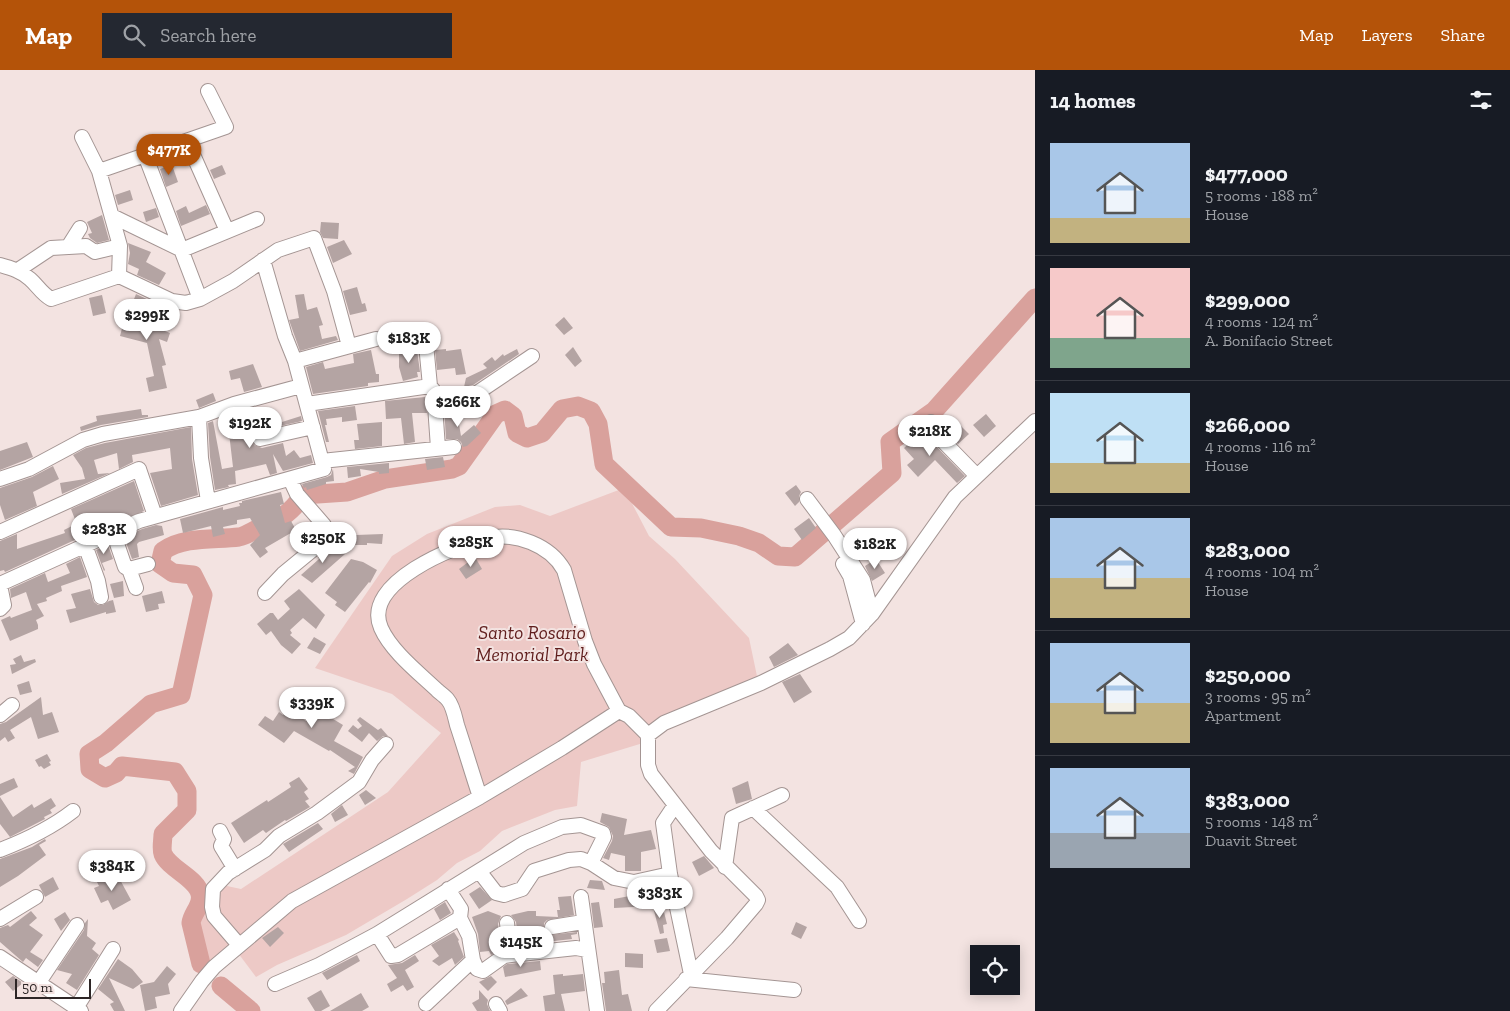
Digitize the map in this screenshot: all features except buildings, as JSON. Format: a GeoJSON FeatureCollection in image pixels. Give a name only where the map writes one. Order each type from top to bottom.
{"type":"FeatureCollection","features":[{"type":"Feature","properties":{"kind":"street"},"geometry":{"type":"LineString","coordinates":[[99,171],[226,127],[208,90]]}},
{"type":"Feature","properties":{"kind":"street"},"geometry":{"type":"LineString","coordinates":[[82,137],[99,171],[120,246],[119,276]]}},
{"type":"Feature","properties":{"kind":"street"},"geometry":{"type":"LineString","coordinates":[[187,141],[227,231]]}},
{"type":"Feature","properties":{"kind":"street"},"geometry":{"type":"LineString","coordinates":[[145,155],[200,299]]}},
{"type":"Feature","properties":{"kind":"street"},"geometry":{"type":"LineString","coordinates":[[112,216],[182,250],[258,219]]}},
{"type":"Feature","properties":{"kind":"street"},"geometry":{"type":"LineString","coordinates":[[68,247],[80,228]]}},
{"type":"Feature","properties":{"kind":"street"},"geometry":{"type":"LineString","coordinates":[[0,265],[18,270],[31,279],[42,293],[51,299],[119,276],[172,301],[186,303],[200,299],[233,282],[278,250],[314,238],[334,291],[349,346]]}},
{"type":"Feature","properties":{"kind":"street"},"geometry":{"type":"LineString","coordinates":[[18,270],[50,248],[86,246],[96,252],[120,246]]}},
{"type":"Feature","properties":{"kind":"street"},"geometry":{"type":"LineString","coordinates":[[0,609],[4,605],[0,584],[113,532],[155,516],[324,469],[295,361],[285,336],[263,260]]}},
{"type":"Feature","properties":{"kind":"street"},"geometry":{"type":"LineString","coordinates":[[295,361],[376,339]]}},
{"type":"Feature","properties":{"kind":"street"},"geometry":{"type":"LineString","coordinates":[[426,344],[438,448]]}},
{"type":"Feature","properties":{"kind":"street"},"geometry":{"type":"LineString","coordinates":[[306,404],[432,392],[462,397],[477,393],[532,356]]}},
{"type":"Feature","properties":{"kind":"street"},"geometry":{"type":"LineString","coordinates":[[0,479],[29,469],[83,440],[103,434],[199,418],[234,404],[301,386]]}},
{"type":"Feature","properties":{"kind":"street"},"geometry":{"type":"LineString","coordinates":[[199,418],[201,458],[208,501]]}},
{"type":"Feature","properties":{"kind":"street"},"geometry":{"type":"LineString","coordinates":[[648,735],[664,723],[761,683],[849,638],[868,619],[955,497],[1035,421]]}},
{"type":"Feature","properties":{"kind":"street"},"geometry":{"type":"LineString","coordinates":[[931,422],[940,438],[977,476]]}},
{"type":"Feature","properties":{"kind":"street"},"geometry":{"type":"LineString","coordinates":[[260,439],[312,427]]}},
{"type":"Feature","properties":{"kind":"street"},"geometry":{"type":"LineString","coordinates":[[322,461],[454,447]]}},
{"type":"Feature","properties":{"kind":"street"},"geometry":{"type":"LineString","coordinates":[[0,532],[139,469],[155,516]]}},
{"type":"Feature","properties":{"kind":"street"},"geometry":{"type":"LineString","coordinates":[[265,593],[283,574],[322,542],[324,525],[300,498],[290,479]]}},
{"type":"Feature","properties":{"kind":"street"},"geometry":{"type":"LineString","coordinates":[[807,504],[834,534],[863,580],[868,619],[850,576],[807,504]]}},
{"type":"Feature","properties":{"kind":"street"},"geometry":{"type":"LineString","coordinates":[[113,532],[125,567],[129,569],[136,588]]}},
{"type":"Feature","properties":{"kind":"street"},"geometry":{"type":"LineString","coordinates":[[480,797],[449,700],[404,660],[381,628],[377,612],[380,602],[398,581],[420,564],[458,546],[494,537],[526,540],[547,551],[559,562],[564,570],[585,641],[594,664],[619,711],[629,716],[648,735],[648,765],[651,774],[711,851],[758,900],[727,938],[656,1011]]}},
{"type":"Feature","properties":{"kind":"street"},"geometry":{"type":"LineString","coordinates":[[85,545],[98,581],[101,596]]}},
{"type":"Feature","properties":{"kind":"street"},"geometry":{"type":"LineString","coordinates":[[129,569],[148,564]]}},
{"type":"Feature","properties":{"kind":"street"},"geometry":{"type":"LineString","coordinates":[[0,715],[12,705]]}},
{"type":"Feature","properties":{"kind":"street"},"geometry":{"type":"LineString","coordinates":[[181,1011],[202,981],[214,968],[292,902],[480,797],[619,711]]}},
{"type":"Feature","properties":{"kind":"street"},"geometry":{"type":"LineString","coordinates":[[239,946],[214,916],[212,907],[213,889],[228,873],[265,850],[279,836],[359,782],[372,760],[386,744]]}},
{"type":"Feature","properties":{"kind":"street"},"geometry":{"type":"LineString","coordinates":[[725,867],[732,818],[782,795]]}},
{"type":"Feature","properties":{"kind":"street"},"geometry":{"type":"LineString","coordinates":[[675,805],[663,823],[688,977]]}},
{"type":"Feature","properties":{"kind":"street"},"geometry":{"type":"LineString","coordinates":[[753,808],[837,887],[859,921]]}},
{"type":"Feature","properties":{"kind":"street"},"geometry":{"type":"LineString","coordinates":[[0,850],[24,841],[63,819],[73,811]]}},
{"type":"Feature","properties":{"kind":"street"},"geometry":{"type":"LineString","coordinates":[[275,984],[319,965],[378,934],[524,843],[562,827],[581,825],[602,833],[604,837],[591,863]]}},
{"type":"Feature","properties":{"kind":"street"},"geometry":{"type":"LineString","coordinates":[[220,831],[224,839],[220,846],[235,869]]}},
{"type":"Feature","properties":{"kind":"street"},"geometry":{"type":"LineString","coordinates":[[479,871],[496,893],[504,895],[522,889],[534,871],[569,860],[591,863],[614,878],[634,882],[670,874]]}},
{"type":"Feature","properties":{"kind":"street"},"geometry":{"type":"LineString","coordinates":[[448,889],[461,909],[460,918],[469,936],[473,960],[477,969],[483,971],[504,956],[576,948],[587,950]]}},
{"type":"Feature","properties":{"kind":"street"},"geometry":{"type":"LineString","coordinates":[[0,918],[36,897]]}},
{"type":"Feature","properties":{"kind":"street"},"geometry":{"type":"LineString","coordinates":[[581,897],[597,1011]]}},
{"type":"Feature","properties":{"kind":"street"},"geometry":{"type":"LineString","coordinates":[[378,934],[391,956],[398,955],[460,918]]}},
{"type":"Feature","properties":{"kind":"street"},"geometry":{"type":"LineString","coordinates":[[552,926],[583,922]]}},
{"type":"Feature","properties":{"kind":"street"},"geometry":{"type":"LineString","coordinates":[[507,923],[511,955]]}},
{"type":"Feature","properties":{"kind":"street"},"geometry":{"type":"LineString","coordinates":[[39,982],[78,925]]}},
{"type":"Feature","properties":{"kind":"street"},"geometry":{"type":"LineString","coordinates":[[0,957],[79,1010],[113,949]]}},
{"type":"Feature","properties":{"kind":"street"},"geometry":{"type":"LineString","coordinates":[[426,1004],[473,960]]}},
{"type":"Feature","properties":{"kind":"street"},"geometry":{"type":"LineString","coordinates":[[688,977],[794,990]]}},
{"type":"Feature","properties":{"kind":"green space","name":"Santo Rosario Memorial Park"},"geometry":{"type":"Polygon","coordinates":[[[624,488],[649,536],[675,559],[749,638],[758,681],[646,726],[643,743],[581,762],[577,806],[555,810],[502,831],[480,851],[457,863],[437,880],[346,935],[277,965],[256,977],[238,953],[209,964],[197,919],[208,899],[206,885],[217,878],[227,886],[241,889],[388,792],[441,733],[392,694],[315,668],[392,556],[427,534],[495,507],[520,505],[550,516],[624,488]]]}},
{"type":"Feature","properties":{"kind":"waterway"},"geometry":{"type":"LineString","coordinates":[[201,964],[191,923],[201,898],[198,888],[166,859],[162,850],[163,834],[187,810],[187,791],[175,772],[122,766],[116,773],[105,778],[90,769],[89,754],[106,743],[151,704],[181,695],[203,595],[193,575],[173,573],[160,564],[163,551],[180,543],[200,539],[244,536],[283,516],[303,495],[347,492],[385,479],[452,469],[459,466],[496,414],[505,410],[513,416],[517,433],[527,438],[542,433],[562,409],[578,406],[591,411],[598,424],[604,464],[671,527],[701,528],[739,536],[759,543],[778,556],[795,557],[892,473],[890,442],[934,411],[1035,298]]}},
{"type":"Feature","properties":{"kind":"waterway"},"geometry":{"type":"LineString","coordinates":[[221,986],[251,1011]]}}]}
